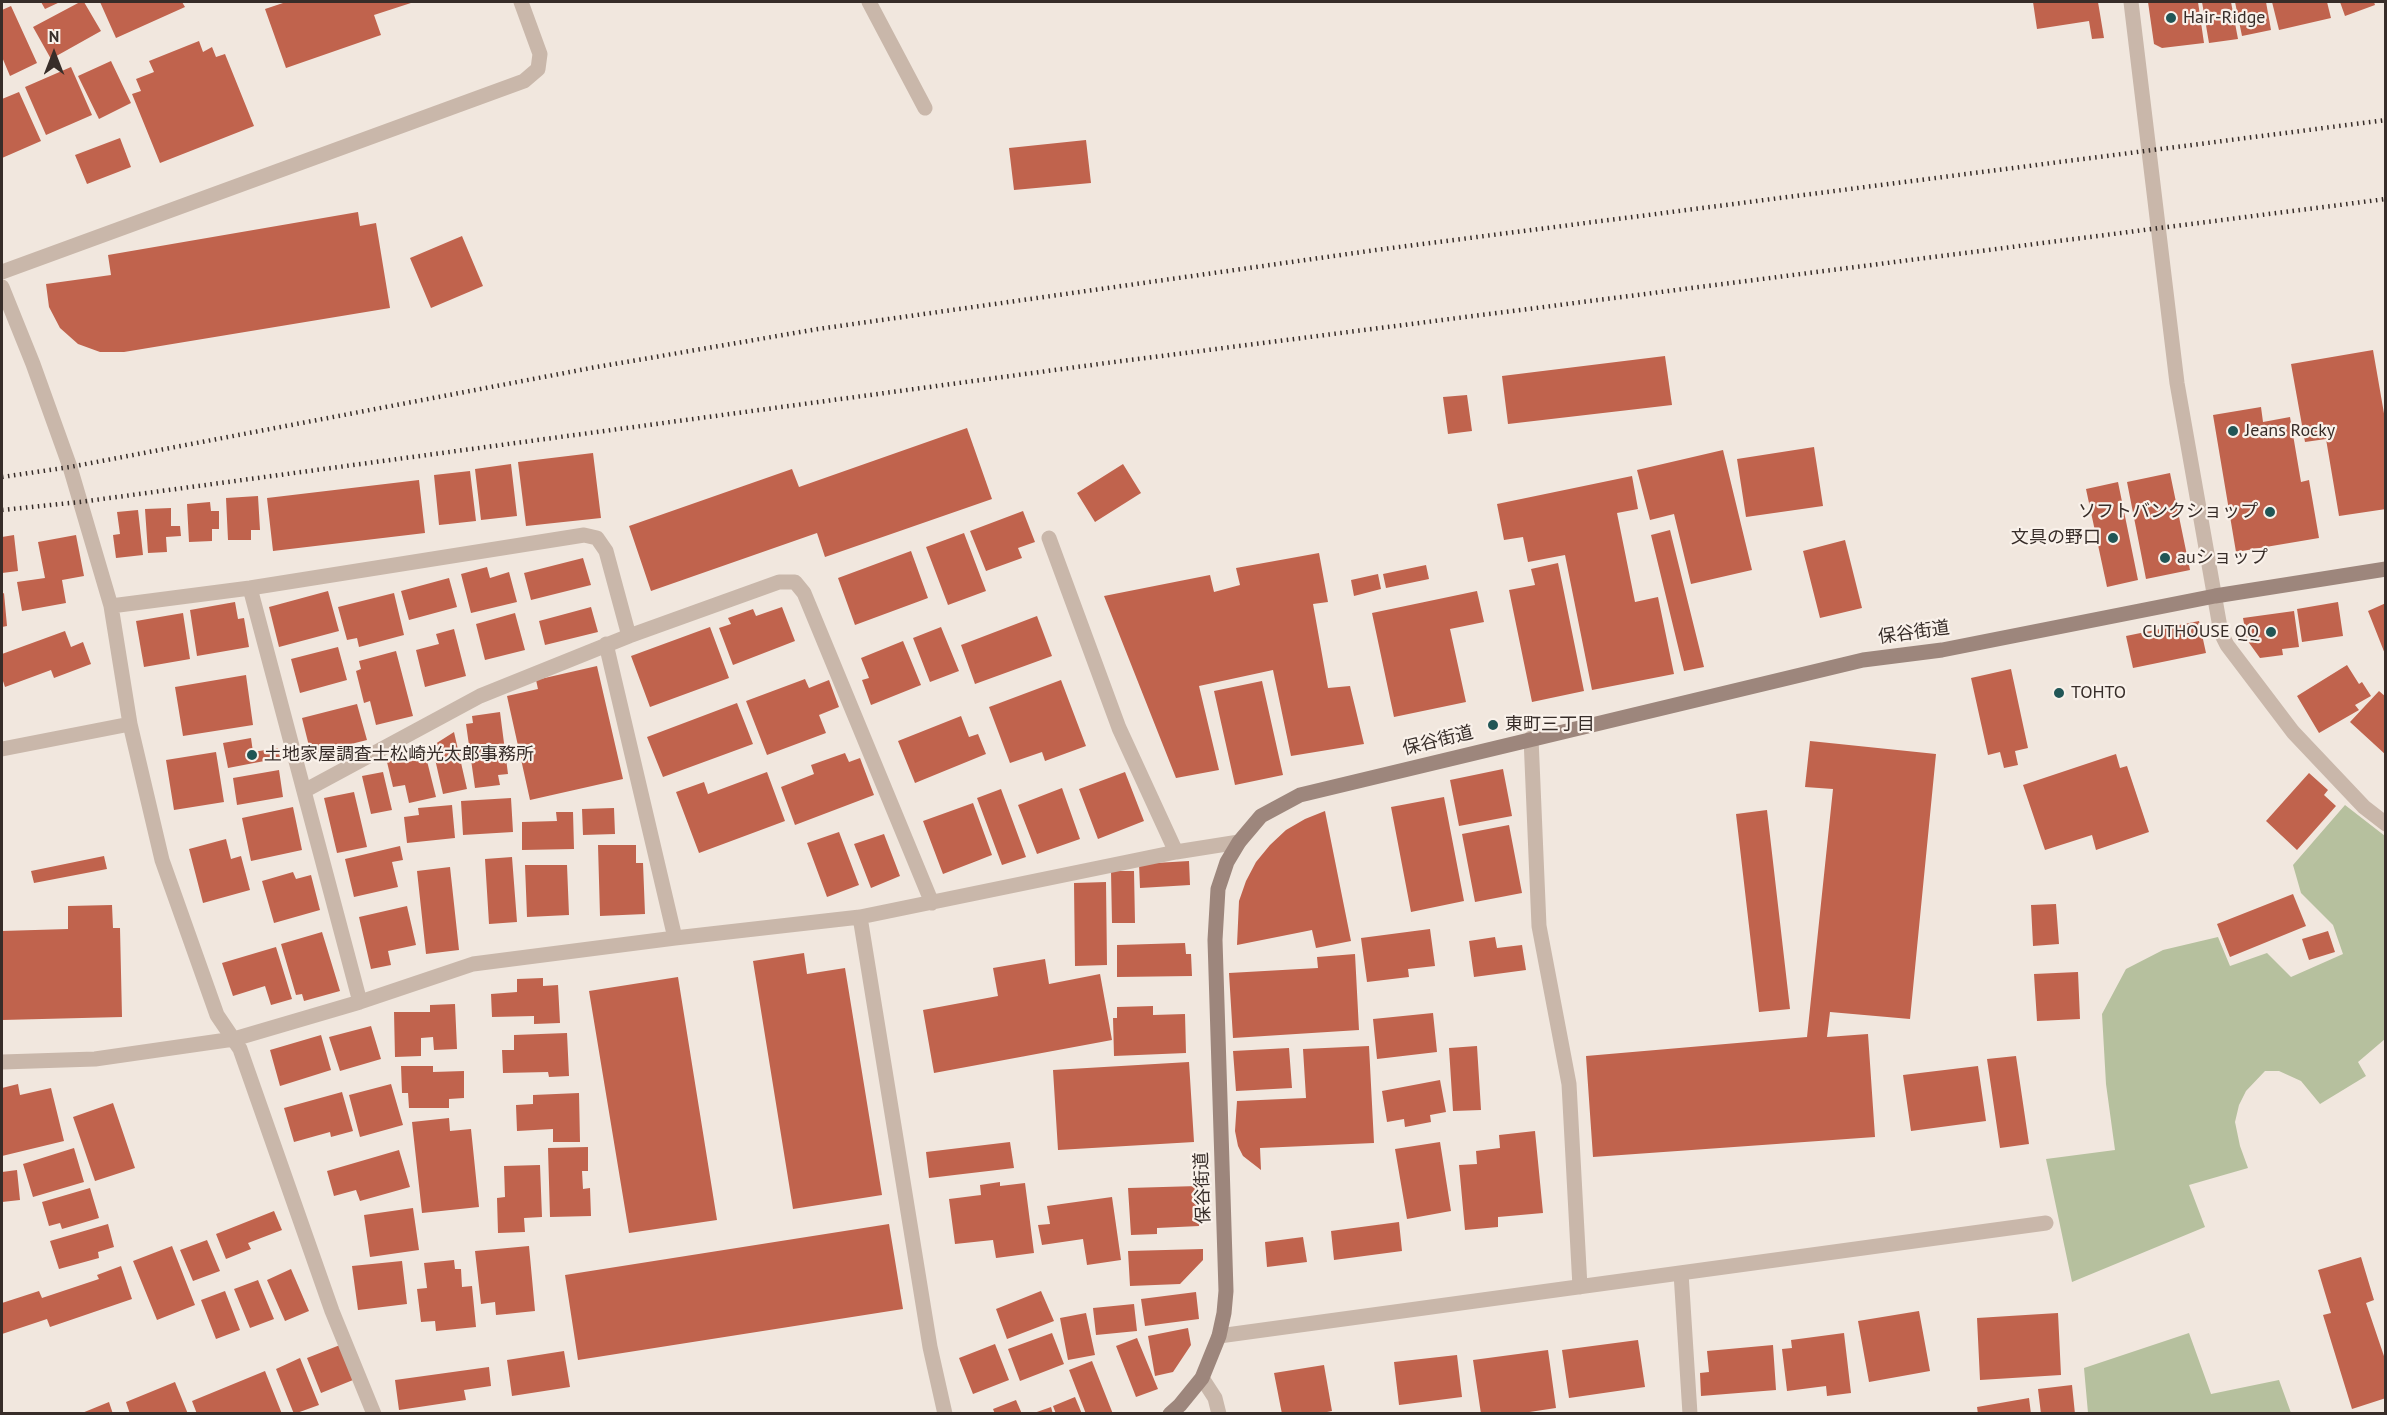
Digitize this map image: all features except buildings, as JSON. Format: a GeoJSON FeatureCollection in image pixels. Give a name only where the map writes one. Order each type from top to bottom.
{"type":"FeatureCollection","features":[{"type":"Feature","properties":{"kind":"main road","name":"保谷街道"},"geometry":{"type":"LineString","coordinates":[[1170,1413],[1180,1405],[1202,1378],[1219,1336],[1226,1291],[1215,940],[1218,889],[1227,862],[1239,842],[1261,816],[1300,795],[1863,660],[1942,650],[2215,596],[2385,569]]}},
{"type":"Feature","properties":{"kind":"street"},"geometry":{"type":"LineString","coordinates":[[2,272],[524,81],[538,69],[540,54],[521,2]]}},
{"type":"Feature","properties":{"kind":"street"},"geometry":{"type":"LineString","coordinates":[[869,2],[925,108]]}},
{"type":"Feature","properties":{"kind":"street"},"geometry":{"type":"LineString","coordinates":[[2130,2],[2177,383],[2221,633],[2227,645],[2293,732],[2364,807],[2385,824]]}},
{"type":"Feature","properties":{"kind":"street"},"geometry":{"type":"LineString","coordinates":[[2,287],[70,467],[111,606],[130,724],[162,860],[217,1015],[240,1049],[332,1311],[374,1413]]}},
{"type":"Feature","properties":{"kind":"street"},"geometry":{"type":"LineString","coordinates":[[111,606],[249,588],[584,535],[597,538],[606,551],[629,636]]}},
{"type":"Feature","properties":{"kind":"street"},"geometry":{"type":"LineString","coordinates":[[1048,538],[1119,728],[1176,852]]}},
{"type":"Feature","properties":{"kind":"street"},"geometry":{"type":"LineString","coordinates":[[303,791],[480,696],[606,644],[779,582],[795,582],[804,593],[932,903]]}},
{"type":"Feature","properties":{"kind":"street"},"geometry":{"type":"LineString","coordinates":[[249,588],[360,1002]]}},
{"type":"Feature","properties":{"kind":"street"},"geometry":{"type":"LineString","coordinates":[[606,644],[675,938]]}},
{"type":"Feature","properties":{"kind":"street"},"geometry":{"type":"LineString","coordinates":[[2,749],[130,724]]}},
{"type":"Feature","properties":{"kind":"street"},"geometry":{"type":"LineString","coordinates":[[1531,738],[1539,926],[1569,1084],[1580,1287]]}},
{"type":"Feature","properties":{"kind":"street"},"geometry":{"type":"LineString","coordinates":[[2,1062],[95,1059],[234,1039],[360,1002],[473,964],[860,917],[1176,852],[1239,842]]}},
{"type":"Feature","properties":{"kind":"street"},"geometry":{"type":"LineString","coordinates":[[860,917],[930,1347],[945,1413]]}},
{"type":"Feature","properties":{"kind":"street"},"geometry":{"type":"LineString","coordinates":[[1219,1336],[2046,1223]]}},
{"type":"Feature","properties":{"kind":"street"},"geometry":{"type":"LineString","coordinates":[[1680,1273],[1690,1413]]}},
{"type":"Feature","properties":{"kind":"street"},"geometry":{"type":"LineString","coordinates":[[1202,1378],[1215,1398],[1220,1413]]}},
{"type":"Feature","properties":{"kind":"green space"},"geometry":{"type":"Polygon","coordinates":[[[2345,805],[2385,836],[2385,1039],[2358,1062],[2366,1076],[2320,1104],[2301,1081],[2279,1071],[2265,1071],[2246,1091],[2239,1105],[2235,1122],[2248,1168],[2189,1185],[2205,1227],[2072,1282],[2046,1159],[2115,1150],[2106,1084],[2102,1014],[2126,969],[2163,950],[2218,937],[2230,966],[2267,953],[2291,977],[2343,954],[2333,925],[2301,893],[2293,865],[2345,805]]]}},
{"type":"Feature","properties":{"kind":"green space"},"geometry":{"type":"Polygon","coordinates":[[[2189,1333],[2211,1394],[2279,1380],[2291,1413],[2088,1413],[2084,1368],[2189,1333]]]}},
{"type":"Feature","properties":{"kind":"railway"},"geometry":{"type":"LineString","coordinates":[[2,477],[70,467],[591,368],[818,329],[1376,250],[2386,120]]}},
{"type":"Feature","properties":{"kind":"railway"},"geometry":{"type":"LineString","coordinates":[[2,510],[80,502],[1099,364],[2386,199]]}},
{"type":"Feature","properties":{"kind":"place","name":"Hair-Ridge"},"geometry":{"type":"Point","coordinates":[2171,18]}},
{"type":"Feature","properties":{"kind":"place","name":"Jeans Rocky"},"geometry":{"type":"Point","coordinates":[2233,431]}},
{"type":"Feature","properties":{"kind":"place","name":"ソフトバンクショップ"},"geometry":{"type":"Point","coordinates":[2270,512]}},
{"type":"Feature","properties":{"kind":"place","name":"文具の野口"},"geometry":{"type":"Point","coordinates":[2113,538]}},
{"type":"Feature","properties":{"kind":"place","name":"auショップ"},"geometry":{"type":"Point","coordinates":[2165,558]}},
{"type":"Feature","properties":{"kind":"place","name":"CUTHOUSE QQ"},"geometry":{"type":"Point","coordinates":[2271,632]}},
{"type":"Feature","properties":{"kind":"place","name":"TOHTO"},"geometry":{"type":"Point","coordinates":[2059,693]}},
{"type":"Feature","properties":{"kind":"place","name":"東町三丁目"},"geometry":{"type":"Point","coordinates":[1493,725]}},
{"type":"Feature","properties":{"kind":"place","name":"土地家屋調査士松崎光太郎事務所"},"geometry":{"type":"Point","coordinates":[252,755]}}]}
